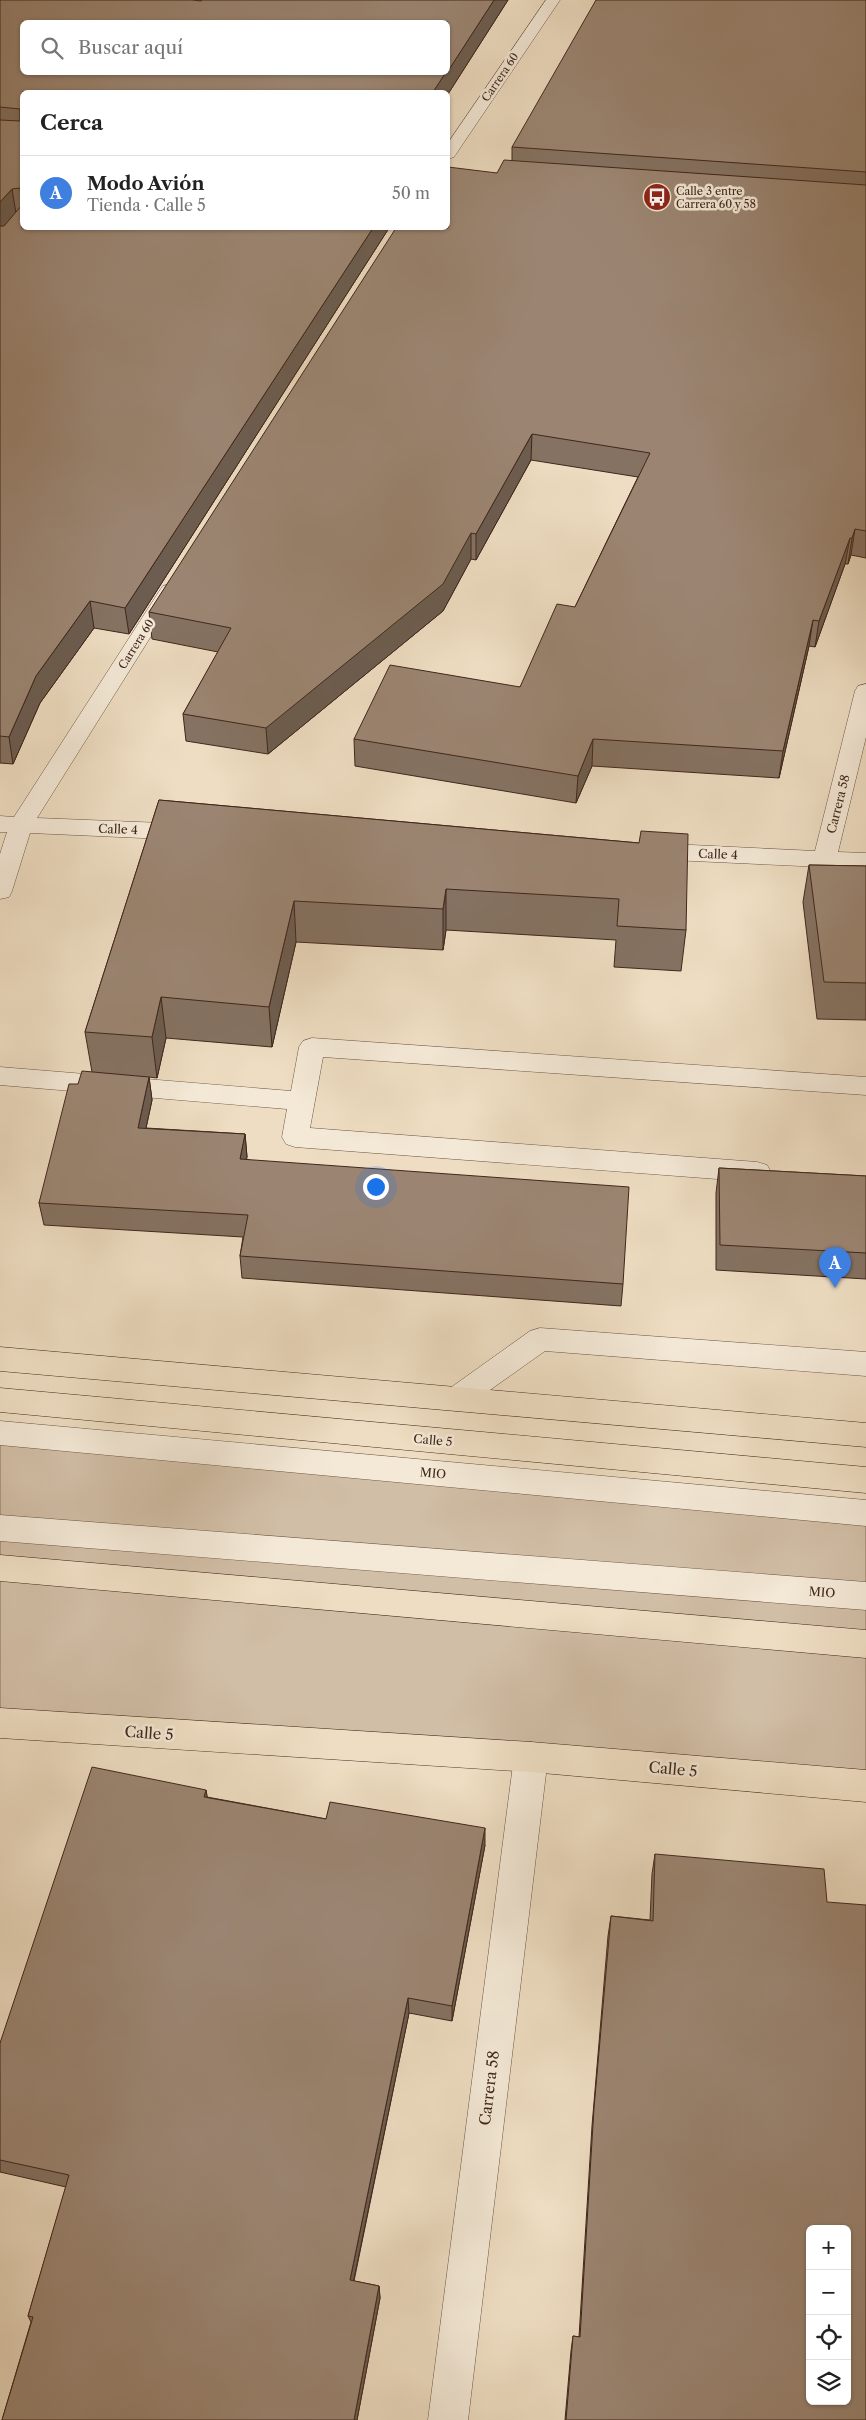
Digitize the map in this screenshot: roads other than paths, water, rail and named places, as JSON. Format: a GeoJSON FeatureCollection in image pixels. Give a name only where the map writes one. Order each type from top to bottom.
{"type":"FeatureCollection","features":[{"type":"Feature","properties":{"kind":"main road"},"geometry":{"type":"LineString","coordinates":[[0,1359],[866,1435]]}},
{"type":"Feature","properties":{"kind":"main road","name":"Calle 5"},"geometry":{"type":"LineString","coordinates":[[0,1400],[866,1480]]}},
{"type":"Feature","properties":{"kind":"main road"},"geometry":{"type":"LineString","coordinates":[[0,1568],[866,1644]]}},
{"type":"Feature","properties":{"kind":"main road","name":"Calle 5"},"geometry":{"type":"LineString","coordinates":[[0,1723],[531,1757],[866,1786]]}},
{"type":"Feature","properties":{"kind":"street","name":"Carrera 60"},"geometry":{"type":"LineString","coordinates":[[450,151],[553,0]]}},
{"type":"Feature","properties":{"kind":"street","name":"Carrera 60"},"geometry":{"type":"LineString","coordinates":[[0,891],[11,824],[181,572]]}},
{"type":"Feature","properties":{"kind":"street","name":"Carrera 58"},"geometry":{"type":"LineString","coordinates":[[825,858],[866,691]]}},
{"type":"Feature","properties":{"kind":"street","name":"Calle 4"},"geometry":{"type":"LineString","coordinates":[[11,824],[210,832]]}},
{"type":"Feature","properties":{"kind":"street","name":"Calle 4"},"geometry":{"type":"LineString","coordinates":[[626,850],[866,861]]}},
{"type":"Feature","properties":{"kind":"street"},"geometry":{"type":"LineString","coordinates":[[778,1173],[295,1138],[312,1047],[866,1086]]}},
{"type":"Feature","properties":{"kind":"street"},"geometry":{"type":"LineString","coordinates":[[0,1076],[302,1101]]}},
{"type":"Feature","properties":{"kind":"street"},"geometry":{"type":"LineString","coordinates":[[456,1399],[540,1339],[866,1364]]}},
{"type":"Feature","properties":{"kind":"street","name":"MIO"},"geometry":{"type":"LineString","coordinates":[[0,1433],[866,1512]]}},
{"type":"Feature","properties":{"kind":"street","name":"MIO"},"geometry":{"type":"LineString","coordinates":[[0,1528],[866,1596]]}},
{"type":"Feature","properties":{"kind":"street","name":"Carrera 58"},"geometry":{"type":"LineString","coordinates":[[448,2420],[531,1757]]}},
{"type":"Feature","properties":{"kind":"place","name":"Calle 3 entre Carrera 60 y 58"},"geometry":{"type":"Point","coordinates":[657,197]}},
{"type":"Feature","properties":{"kind":"place","name":"Modo Avión"},"geometry":{"type":"Point","coordinates":[835,1288]}}]}
